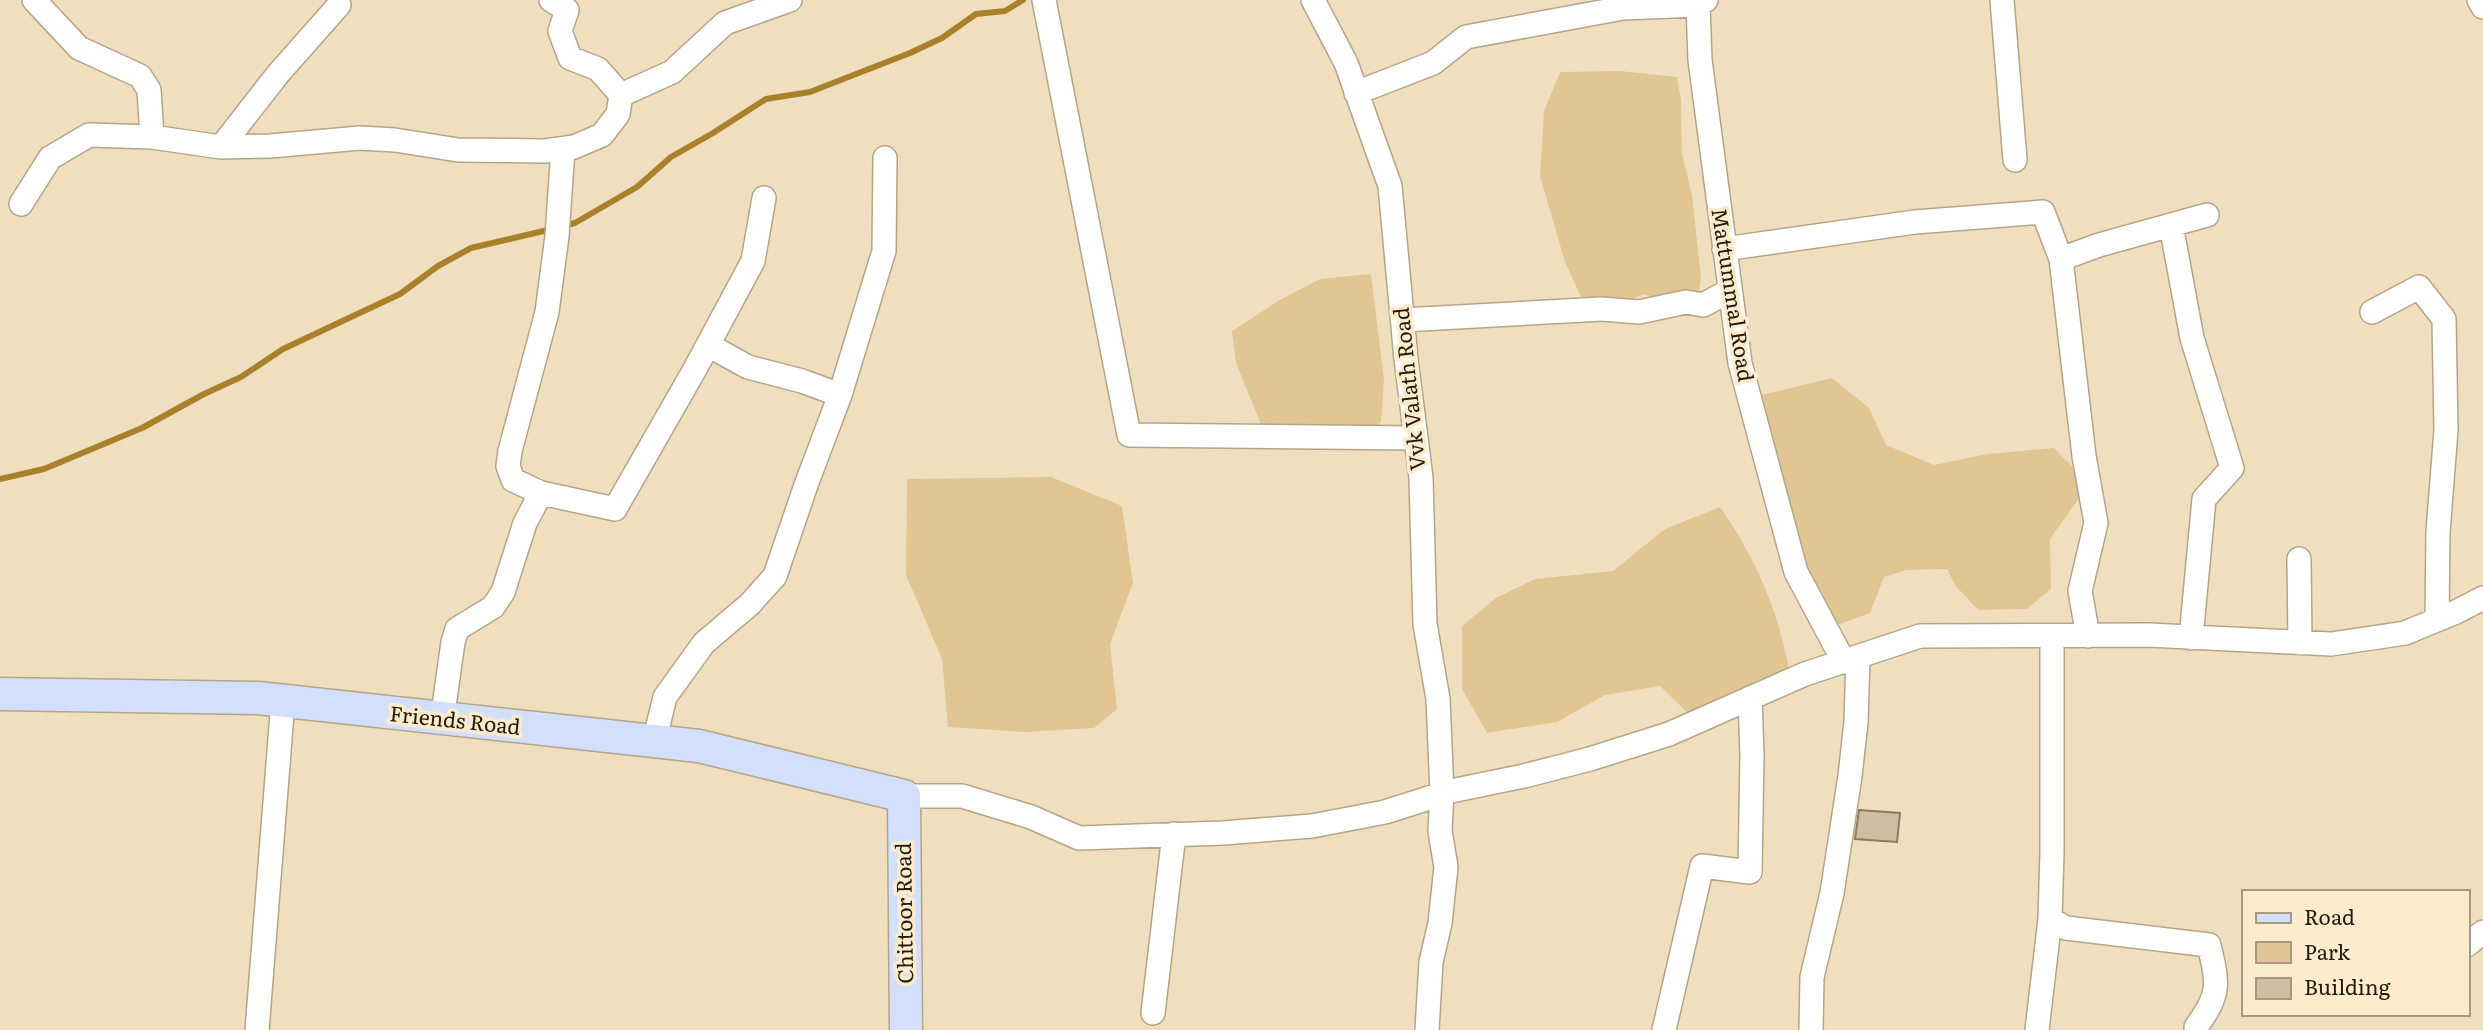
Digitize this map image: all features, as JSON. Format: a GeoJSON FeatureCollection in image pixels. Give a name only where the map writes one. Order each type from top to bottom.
{"type":"FeatureCollection","features":[{"type":"Feature","properties":{"kind":"main road","name":"Friends Road"},"geometry":{"type":"LineString","coordinates":[[0,694],[258,698],[699,746],[904,796]]}},
{"type":"Feature","properties":{"kind":"main road","name":"Chittoor Road"},"geometry":{"type":"LineString","coordinates":[[904,796],[906,1030]]}},
{"type":"Feature","properties":{"kind":"street"},"geometry":{"type":"LineString","coordinates":[[34,0],[79,48],[140,76],[149,90],[152,137]]}},
{"type":"Feature","properties":{"kind":"street"},"geometry":{"type":"LineString","coordinates":[[551,0],[567,10],[560,31],[570,58],[598,69],[621,95]]}},
{"type":"Feature","properties":{"kind":"street"},"geometry":{"type":"LineString","coordinates":[[621,95],[672,72],[725,23],[790,0]]}},
{"type":"Feature","properties":{"kind":"street"},"geometry":{"type":"LineString","coordinates":[[1044,0],[1129,435],[1416,438]]}},
{"type":"Feature","properties":{"kind":"street","name":"Vvk Valath Road"},"geometry":{"type":"LineString","coordinates":[[1314,0],[1346,63],[1390,186],[1420,478],[1424,624],[1438,699],[1442,793],[1440,831],[1446,867],[1440,923],[1430,962],[1427,1030]]}},
{"type":"Feature","properties":{"kind":"street"},"geometry":{"type":"LineString","coordinates":[[2002,0],[2015,160]]}},
{"type":"Feature","properties":{"kind":"street"},"geometry":{"type":"LineString","coordinates":[[2479,0],[2483,7]]}},
{"type":"Feature","properties":{"kind":"street"},"geometry":{"type":"LineString","coordinates":[[1356,93],[1433,63],[1466,37],[1623,8],[1702,3]]}},
{"type":"Feature","properties":{"kind":"street","name":"Mattummal Road"},"geometry":{"type":"LineString","coordinates":[[1702,3],[1700,60],[1740,363],[1796,572],[1851,660]]}},
{"type":"Feature","properties":{"kind":"street"},"geometry":{"type":"LineString","coordinates":[[221,147],[278,74],[340,5]]}},
{"type":"Feature","properties":{"kind":"street"},"geometry":{"type":"LineString","coordinates":[[21,204],[50,158],[89,135],[152,137],[221,147],[270,146],[360,138],[395,140],[457,150],[545,151],[574,147],[602,135],[618,114],[621,95]]}},
{"type":"Feature","properties":{"kind":"street"},"geometry":{"type":"LineString","coordinates":[[563,149],[557,236],[547,312],[508,466],[513,480],[541,494],[615,509],[753,261],[764,198]]}},
{"type":"Feature","properties":{"kind":"street"},"geometry":{"type":"LineString","coordinates":[[654,742],[665,697],[704,643],[750,604],[775,576],[840,394],[884,251],[885,158]]}},
{"type":"Feature","properties":{"kind":"street"},"geometry":{"type":"LineString","coordinates":[[1724,249],[1915,222],[2043,212],[2061,259],[2084,456],[2096,523],[2080,591],[2088,636]]}},
{"type":"Feature","properties":{"kind":"street"},"geometry":{"type":"LineString","coordinates":[[2061,259],[2099,245],[2207,215]]}},
{"type":"Feature","properties":{"kind":"street"},"geometry":{"type":"LineString","coordinates":[[2171,225],[2192,338],[2232,468],[2204,499],[2192,638]]}},
{"type":"Feature","properties":{"kind":"street"},"geometry":{"type":"LineString","coordinates":[[2372,312],[2419,287],[2444,319],[2446,430],[2438,532],[2437,620]]}},
{"type":"Feature","properties":{"kind":"street"},"geometry":{"type":"LineString","coordinates":[[1403,320],[1602,309],[1639,312],[1686,302],[1703,305],[1730,291]]}},
{"type":"Feature","properties":{"kind":"street"},"geometry":{"type":"LineString","coordinates":[[708,345],[748,368],[802,381],[840,394]]}},
{"type":"Feature","properties":{"kind":"street"},"geometry":{"type":"LineString","coordinates":[[442,720],[457,629],[493,607],[503,592],[525,523],[541,494]]}},
{"type":"Feature","properties":{"kind":"street"},"geometry":{"type":"LineString","coordinates":[[2300,559],[2300,643]]}},
{"type":"Feature","properties":{"kind":"street"},"geometry":{"type":"LineString","coordinates":[[904,796],[962,796],[1031,817],[1079,838],[1223,833],[1312,826],[1385,812],[1442,793],[1590,759],[1669,734],[1805,674],[1920,636],[2149,635],[2331,644],[2405,634],[2483,598]]}},
{"type":"Feature","properties":{"kind":"street"},"geometry":{"type":"LineString","coordinates":[[2037,1030],[2050,919],[2052,636]]}},
{"type":"Feature","properties":{"kind":"street"},"geometry":{"type":"LineString","coordinates":[[1811,1030],[1812,977],[1832,893],[1856,722],[1851,660]]}},
{"type":"Feature","properties":{"kind":"street"},"geometry":{"type":"LineString","coordinates":[[1664,1030],[1702,866],[1750,872],[1750,698]]}},
{"type":"Feature","properties":{"kind":"street"},"geometry":{"type":"LineString","coordinates":[[257,1030],[283,701]]}},
{"type":"Feature","properties":{"kind":"street"},"geometry":{"type":"LineString","coordinates":[[1153,1013],[1174,834]]}},
{"type":"Feature","properties":{"kind":"street"},"geometry":{"type":"LineString","coordinates":[[2050,919],[2066,928],[2209,945],[2217,982],[2211,1006],[2196,1027]]}},
{"type":"Feature","properties":{"kind":"street"},"geometry":{"type":"LineString","coordinates":[[2469,943],[2483,932]]}},
{"type":"Feature","properties":{"kind":"green space"},"geometry":{"type":"Polygon","coordinates":[[[1620,71],[1677,77],[1681,100],[1682,154],[1692,195],[1701,278],[1698,296],[1665,301],[1644,294],[1607,310],[1583,301],[1565,262],[1540,176],[1544,111],[1560,72],[1620,71]]]}},
{"type":"Feature","properties":{"kind":"green space"},"geometry":{"type":"Polygon","coordinates":[[[1371,274],[1384,380],[1381,422],[1363,437],[1263,429],[1236,363],[1232,331],[1278,301],[1320,279],[1371,274]]]}},
{"type":"Feature","properties":{"kind":"green space"},"geometry":{"type":"Polygon","coordinates":[[[1832,378],[1869,408],[1886,445],[1934,465],[1987,454],[2054,448],[2089,484],[2050,539],[2051,589],[2027,609],[1978,610],[1955,585],[1947,569],[1906,570],[1884,577],[1870,613],[1826,629],[1749,398],[1832,378]]]}},
{"type":"Feature","properties":{"kind":"green space"},"geometry":{"type":"Polygon","coordinates":[[[1051,477],[1122,506],[1133,583],[1110,644],[1117,709],[1094,728],[1024,732],[948,727],[942,659],[906,575],[907,479],[1051,477]]]}},
{"type":"Feature","properties":{"kind":"green space"},"geometry":{"type":"Polygon","coordinates":[[[1720,507],[1746,548],[1766,589],[1781,633],[1791,680],[1696,721],[1660,686],[1605,695],[1557,722],[1487,733],[1462,689],[1462,626],[1496,598],[1535,579],[1613,571],[1665,529],[1720,507]]]}},
{"type":"Feature","properties":{"kind":"building"},"geometry":{"type":"Polygon","coordinates":[[[1859,810],[1900,813],[1897,842],[1855,839],[1859,810]]]}},
{"type":"Feature","properties":{"kind":"waterway"},"geometry":{"type":"LineString","coordinates":[[563,226],[575,223],[637,187],[671,157],[766,99],[810,92],[942,38],[976,14],[1005,11],[1023,0]]}},
{"type":"Feature","properties":{"kind":"waterway"},"geometry":{"type":"LineString","coordinates":[[0,479],[44,469],[142,428],[241,377],[283,349],[400,294],[438,266],[471,248],[552,229]]}}]}
